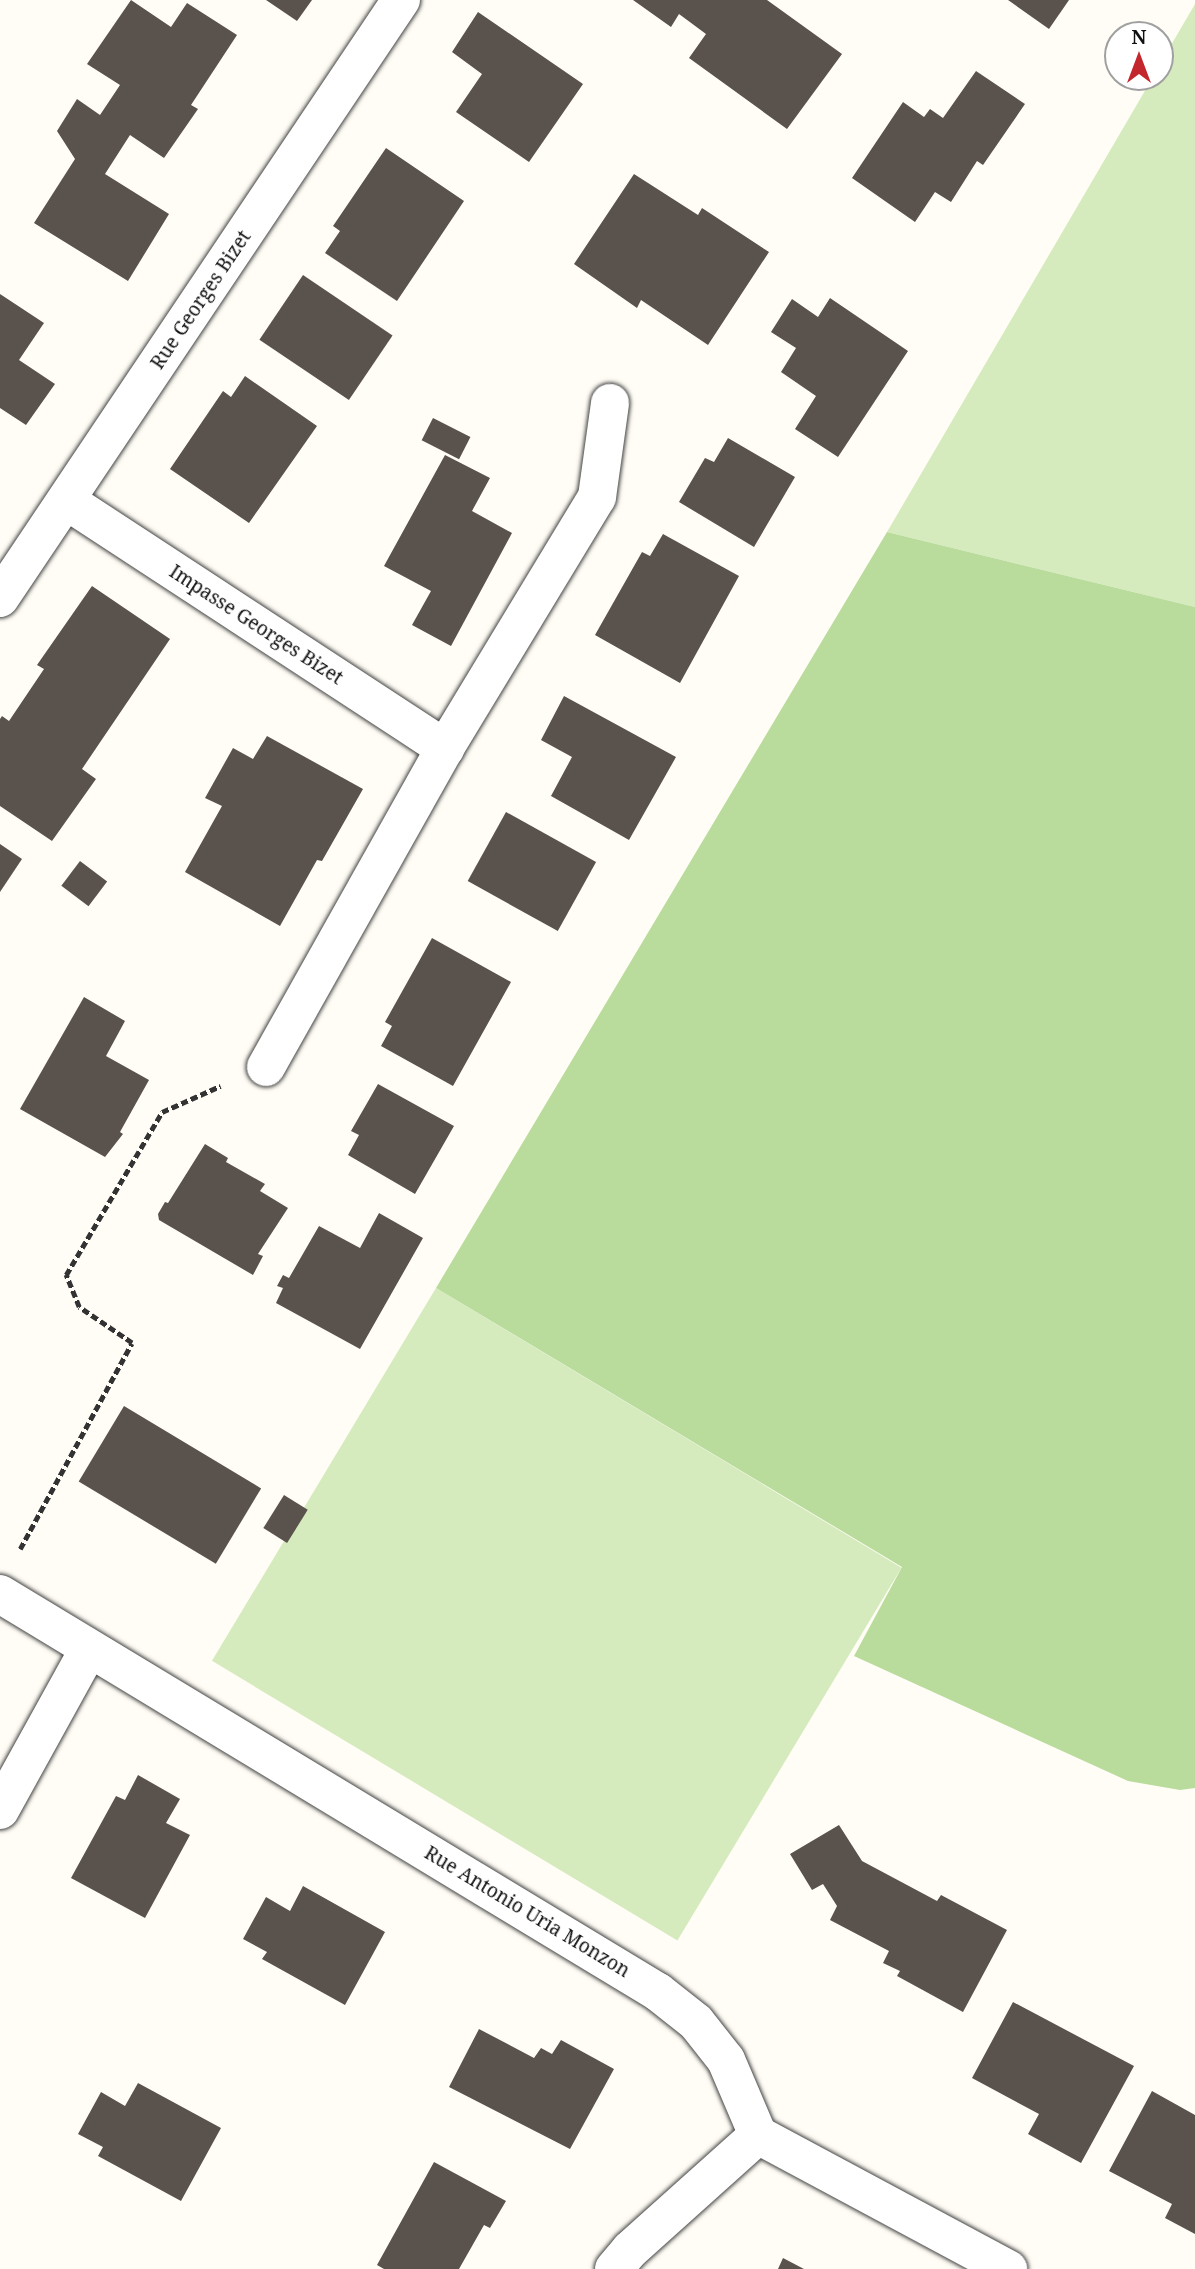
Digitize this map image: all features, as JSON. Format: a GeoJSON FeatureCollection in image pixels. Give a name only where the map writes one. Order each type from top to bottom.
{"type":"FeatureCollection","features":[{"type":"Feature","properties":{"kind":"street","name":"Rue Georges Bizet"},"geometry":{"type":"LineString","coordinates":[[0,598],[401,0]]}},
{"type":"Feature","properties":{"kind":"street"},"geometry":{"type":"LineString","coordinates":[[266,1067],[444,748],[597,497],[610,402]]}},
{"type":"Feature","properties":{"kind":"street","name":"Impasse Georges Bizet"},"geometry":{"type":"LineString","coordinates":[[67,501],[444,748]]}},
{"type":"Feature","properties":{"kind":"street","name":"Rue Antonio Uria Monzon"},"geometry":{"type":"LineString","coordinates":[[7,1577],[89,1649],[658,1992],[696,2022],[726,2060],[758,2135]]}},
{"type":"Feature","properties":{"kind":"street"},"geometry":{"type":"LineString","coordinates":[[0,1810],[89,1649]]}},
{"type":"Feature","properties":{"kind":"street"},"geometry":{"type":"LineString","coordinates":[[614,2269],[630,2250],[758,2135],[1008,2269]]}},
{"type":"Feature","properties":{"kind":"path"},"geometry":{"type":"LineString","coordinates":[[7,1577],[132,1343],[79,1307],[66,1275],[162,1112],[266,1067]]}},
{"type":"Feature","properties":{"kind":"green space"},"geometry":{"type":"Polygon","coordinates":[[[1195,4],[1195,607],[887,532],[1145,91],[1174,91],[1174,40],[1195,4]]]}},
{"type":"Feature","properties":{"kind":"green space"},"geometry":{"type":"Polygon","coordinates":[[[887,532],[1195,607],[1195,1788],[1180,1790],[1128,1781],[854,1656],[902,1567],[436,1288],[887,532]]]}},
{"type":"Feature","properties":{"kind":"green space"},"geometry":{"type":"Polygon","coordinates":[[[436,1288],[901,1568],[677,1941],[212,1661],[436,1288]]]}},
{"type":"Feature","properties":{"kind":"building"},"geometry":{"type":"Polygon","coordinates":[[[131,0],[171,27],[187,3],[237,35],[191,105],[198,109],[164,158],[130,135],[105,174],[169,214],[128,281],[34,223],[75,159],[57,131],[77,99],[100,115],[120,85],[87,64],[131,0]]]}},
{"type":"Feature","properties":{"kind":"building"},"geometry":{"type":"Polygon","coordinates":[[[266,0],[312,0],[297,21],[266,0]]]}},
{"type":"Feature","properties":{"kind":"building"},"geometry":{"type":"Polygon","coordinates":[[[633,0],[767,0],[842,54],[787,129],[689,58],[706,34],[679,14],[671,27],[633,0]]]}},
{"type":"Feature","properties":{"kind":"building"},"geometry":{"type":"Polygon","coordinates":[[[1008,0],[1069,0],[1049,29],[1008,0]]]}},
{"type":"Feature","properties":{"kind":"building"},"geometry":{"type":"Polygon","coordinates":[[[478,12],[583,84],[529,162],[456,112],[482,74],[452,52],[478,12]]]}},
{"type":"Feature","properties":{"kind":"building"},"geometry":{"type":"Polygon","coordinates":[[[976,71],[1025,104],[983,165],[977,161],[951,202],[935,192],[915,222],[852,178],[903,102],[924,117],[930,109],[943,118],[976,71]]]}},
{"type":"Feature","properties":{"kind":"building"},"geometry":{"type":"Polygon","coordinates":[[[386,148],[464,201],[397,301],[325,253],[340,231],[333,226],[386,148]]]}},
{"type":"Feature","properties":{"kind":"building"},"geometry":{"type":"Polygon","coordinates":[[[634,174],[698,215],[702,208],[769,252],[708,345],[641,300],[637,308],[574,264],[634,174]]]}},
{"type":"Feature","properties":{"kind":"building"},"geometry":{"type":"Polygon","coordinates":[[[303,275],[393,335],[349,400],[259,340],[303,275]]]}},
{"type":"Feature","properties":{"kind":"building"},"geometry":{"type":"Polygon","coordinates":[[[0,294],[44,323],[19,360],[55,384],[26,425],[0,408],[0,294]]]}},
{"type":"Feature","properties":{"kind":"building"},"geometry":{"type":"Polygon","coordinates":[[[830,298],[908,351],[838,457],[795,429],[816,396],[781,372],[796,348],[771,332],[792,299],[818,317],[830,298]]]}},
{"type":"Feature","properties":{"kind":"building"},"geometry":{"type":"Polygon","coordinates":[[[245,376],[317,426],[249,523],[170,469],[223,391],[231,397],[245,376]]]}},
{"type":"Feature","properties":{"kind":"building"},"geometry":{"type":"Polygon","coordinates":[[[433,418],[470,437],[459,459],[422,440],[433,418]]]}},
{"type":"Feature","properties":{"kind":"building"},"geometry":{"type":"Polygon","coordinates":[[[728,438],[795,477],[754,547],[679,502],[705,458],[714,462],[728,438]]]}},
{"type":"Feature","properties":{"kind":"building"},"geometry":{"type":"Polygon","coordinates":[[[445,455],[490,478],[472,511],[512,533],[451,646],[412,625],[431,591],[384,566],[445,455]]]}},
{"type":"Feature","properties":{"kind":"building"},"geometry":{"type":"Polygon","coordinates":[[[663,534],[739,576],[680,683],[595,635],[642,552],[650,556],[663,534]]]}},
{"type":"Feature","properties":{"kind":"building"},"geometry":{"type":"Polygon","coordinates":[[[92,586],[170,639],[82,769],[96,779],[52,841],[0,806],[0,719],[2,716],[9,721],[44,669],[37,665],[92,586]]]}},
{"type":"Feature","properties":{"kind":"building"},"geometry":{"type":"Polygon","coordinates":[[[564,696],[676,757],[629,840],[551,796],[572,757],[541,740],[564,696]]]}},
{"type":"Feature","properties":{"kind":"building"},"geometry":{"type":"Polygon","coordinates":[[[267,736],[363,789],[322,861],[317,860],[280,926],[185,872],[222,806],[205,798],[233,748],[253,759],[267,736]]]}},
{"type":"Feature","properties":{"kind":"building"},"geometry":{"type":"Polygon","coordinates":[[[506,812],[596,862],[558,931],[468,881],[506,812]]]}},
{"type":"Feature","properties":{"kind":"building"},"geometry":{"type":"Polygon","coordinates":[[[0,844],[22,859],[0,892],[0,844]]]}},
{"type":"Feature","properties":{"kind":"building"},"geometry":{"type":"Polygon","coordinates":[[[80,861],[107,881],[88,906],[61,886],[80,861]]]}},
{"type":"Feature","properties":{"kind":"building"},"geometry":{"type":"Polygon","coordinates":[[[432,938],[511,982],[453,1086],[381,1046],[392,1026],[385,1022],[432,938]]]}},
{"type":"Feature","properties":{"kind":"building"},"geometry":{"type":"Polygon","coordinates":[[[84,997],[125,1021],[106,1056],[149,1080],[120,1132],[123,1134],[105,1157],[20,1109],[84,997]]]}},
{"type":"Feature","properties":{"kind":"building"},"geometry":{"type":"Polygon","coordinates":[[[378,1084],[454,1126],[415,1194],[348,1155],[359,1135],[351,1131],[378,1084]]]}},
{"type":"Feature","properties":{"kind":"building"},"geometry":{"type":"Polygon","coordinates":[[[205,1144],[228,1158],[226,1162],[265,1184],[260,1191],[288,1208],[258,1254],[263,1256],[253,1275],[159,1220],[158,1214],[165,1202],[168,1203],[205,1144]]]}},
{"type":"Feature","properties":{"kind":"building"},"geometry":{"type":"Polygon","coordinates":[[[379,1213],[423,1238],[360,1349],[276,1303],[283,1288],[277,1286],[283,1275],[289,1278],[319,1226],[360,1248],[379,1213]]]}},
{"type":"Feature","properties":{"kind":"building"},"geometry":{"type":"Polygon","coordinates":[[[124,1406],[261,1488],[216,1564],[79,1481],[124,1406]]]}},
{"type":"Feature","properties":{"kind":"building"},"geometry":{"type":"Polygon","coordinates":[[[284,1495],[308,1510],[287,1543],[263,1528],[284,1495]]]}},
{"type":"Feature","properties":{"kind":"building"},"geometry":{"type":"Polygon","coordinates":[[[138,1775],[180,1799],[166,1823],[190,1835],[145,1918],[71,1878],[116,1796],[125,1800],[138,1775]]]}},
{"type":"Feature","properties":{"kind":"building"},"geometry":{"type":"Polygon","coordinates":[[[839,1825],[862,1861],[937,1901],[941,1895],[1007,1930],[963,2012],[897,1976],[900,1971],[883,1963],[889,1951],[830,1920],[837,1906],[823,1884],[812,1890],[790,1854],[839,1825]]]}},
{"type":"Feature","properties":{"kind":"building"},"geometry":{"type":"Polygon","coordinates":[[[303,1886],[385,1932],[345,2005],[262,1959],[267,1952],[243,1939],[266,1897],[290,1911],[303,1886]]]}},
{"type":"Feature","properties":{"kind":"building"},"geometry":{"type":"Polygon","coordinates":[[[1013,2002],[1134,2066],[1081,2163],[1028,2134],[1039,2114],[972,2078],[1013,2002]]]}},
{"type":"Feature","properties":{"kind":"building"},"geometry":{"type":"Polygon","coordinates":[[[479,2029],[534,2058],[541,2048],[552,2054],[561,2040],[614,2069],[570,2149],[449,2087],[479,2029]]]}},
{"type":"Feature","properties":{"kind":"building"},"geometry":{"type":"Polygon","coordinates":[[[138,2083],[221,2128],[181,2201],[98,2156],[103,2147],[78,2134],[101,2092],[125,2106],[138,2083]]]}},
{"type":"Feature","properties":{"kind":"building"},"geometry":{"type":"Polygon","coordinates":[[[1152,2091],[1195,2115],[1195,2234],[1165,2218],[1172,2204],[1109,2171],[1152,2091]]]}},
{"type":"Feature","properties":{"kind":"building"},"geometry":{"type":"Polygon","coordinates":[[[434,2162],[506,2201],[490,2228],[484,2225],[459,2269],[384,2269],[377,2265],[434,2162]]]}},
{"type":"Feature","properties":{"kind":"building"},"geometry":{"type":"Polygon","coordinates":[[[783,2258],[804,2269],[778,2269],[783,2258]]]}}]}
